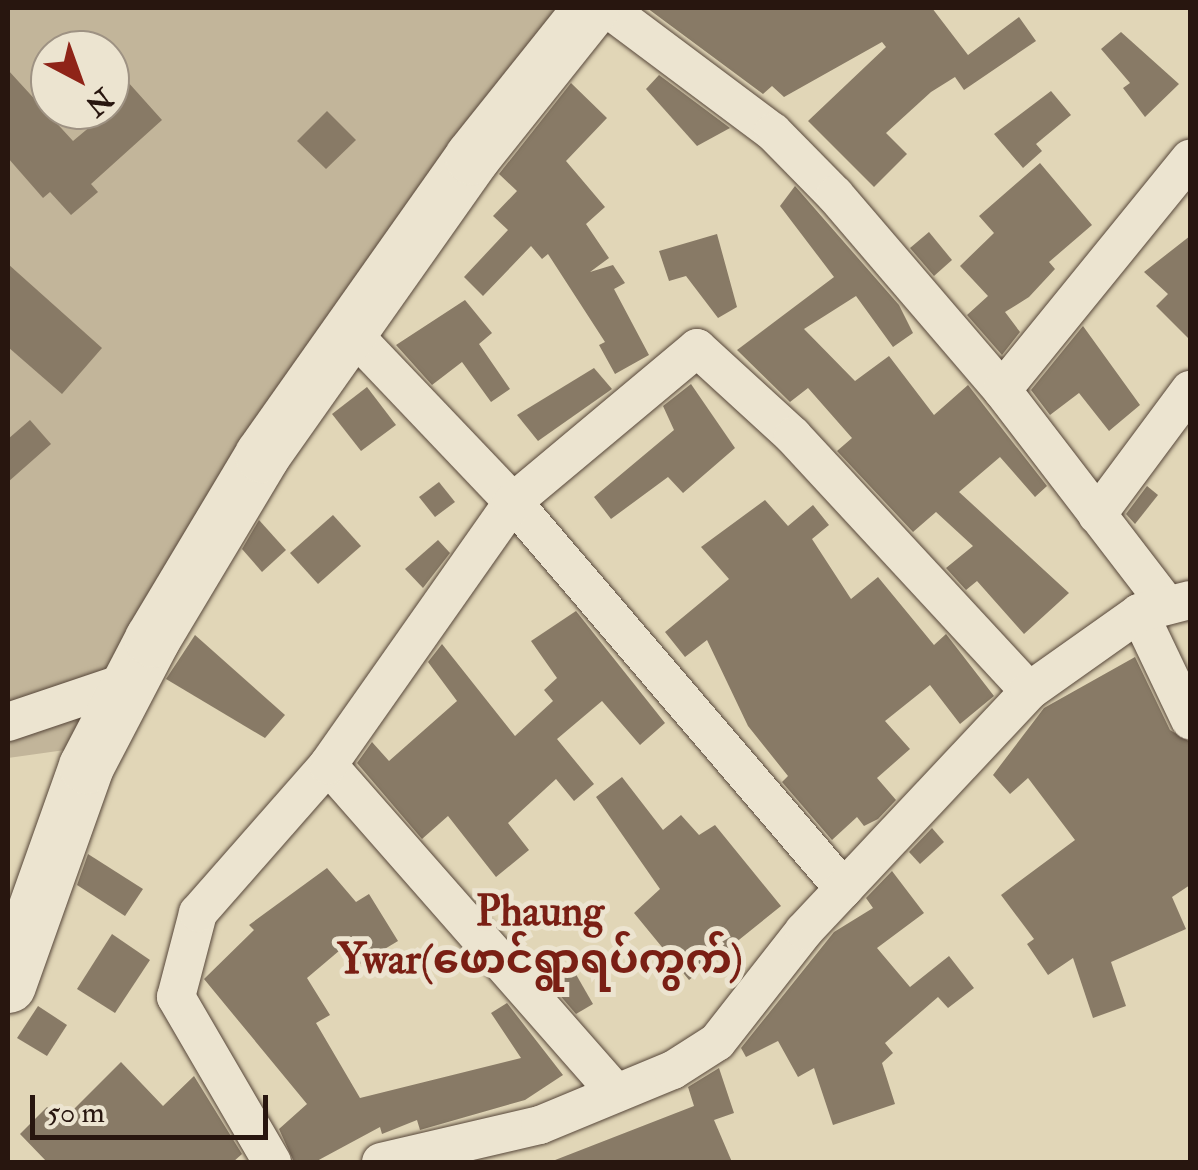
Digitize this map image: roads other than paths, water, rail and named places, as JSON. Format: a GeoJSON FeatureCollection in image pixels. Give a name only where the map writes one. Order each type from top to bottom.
{"type":"FeatureCollection","features":[{"type":"Feature","properties":{"kind":"main road"},"geometry":{"type":"LineString","coordinates":[[8,985],[86,766],[126,682],[262,455],[592,8]]}},
{"type":"Feature","properties":{"kind":"street"},"geometry":{"type":"LineString","coordinates":[[607,8],[773,132],[1002,390],[1165,606],[1190,720]]}},
{"type":"Feature","properties":{"kind":"street"},"geometry":{"type":"LineString","coordinates":[[1002,390],[1190,160]]}},
{"type":"Feature","properties":{"kind":"street"},"geometry":{"type":"LineString","coordinates":[[350,331],[514,502],[844,889]]}},
{"type":"Feature","properties":{"kind":"street"},"geometry":{"type":"LineString","coordinates":[[272,1162],[176,997],[198,913],[328,766],[514,502],[697,348],[793,436],[1029,692]]}},
{"type":"Feature","properties":{"kind":"street"},"geometry":{"type":"LineString","coordinates":[[1097,515],[1190,390]]}},
{"type":"Feature","properties":{"kind":"street"},"geometry":{"type":"LineString","coordinates":[[382,1162],[540,1126],[616,1094],[716,1042],[844,889],[1029,692],[1165,606]]}},
{"type":"Feature","properties":{"kind":"street"},"geometry":{"type":"LineString","coordinates":[[8,722],[126,682]]}},
{"type":"Feature","properties":{"kind":"street"},"geometry":{"type":"LineString","coordinates":[[328,766],[616,1094]]}},
{"type":"Feature","properties":{"kind":"district","name":"Phaung Ywar(ဖောင်ရွာရပ်ကွက်)"},"geometry":{"type":"Point","coordinates":[540,936]}}]}
